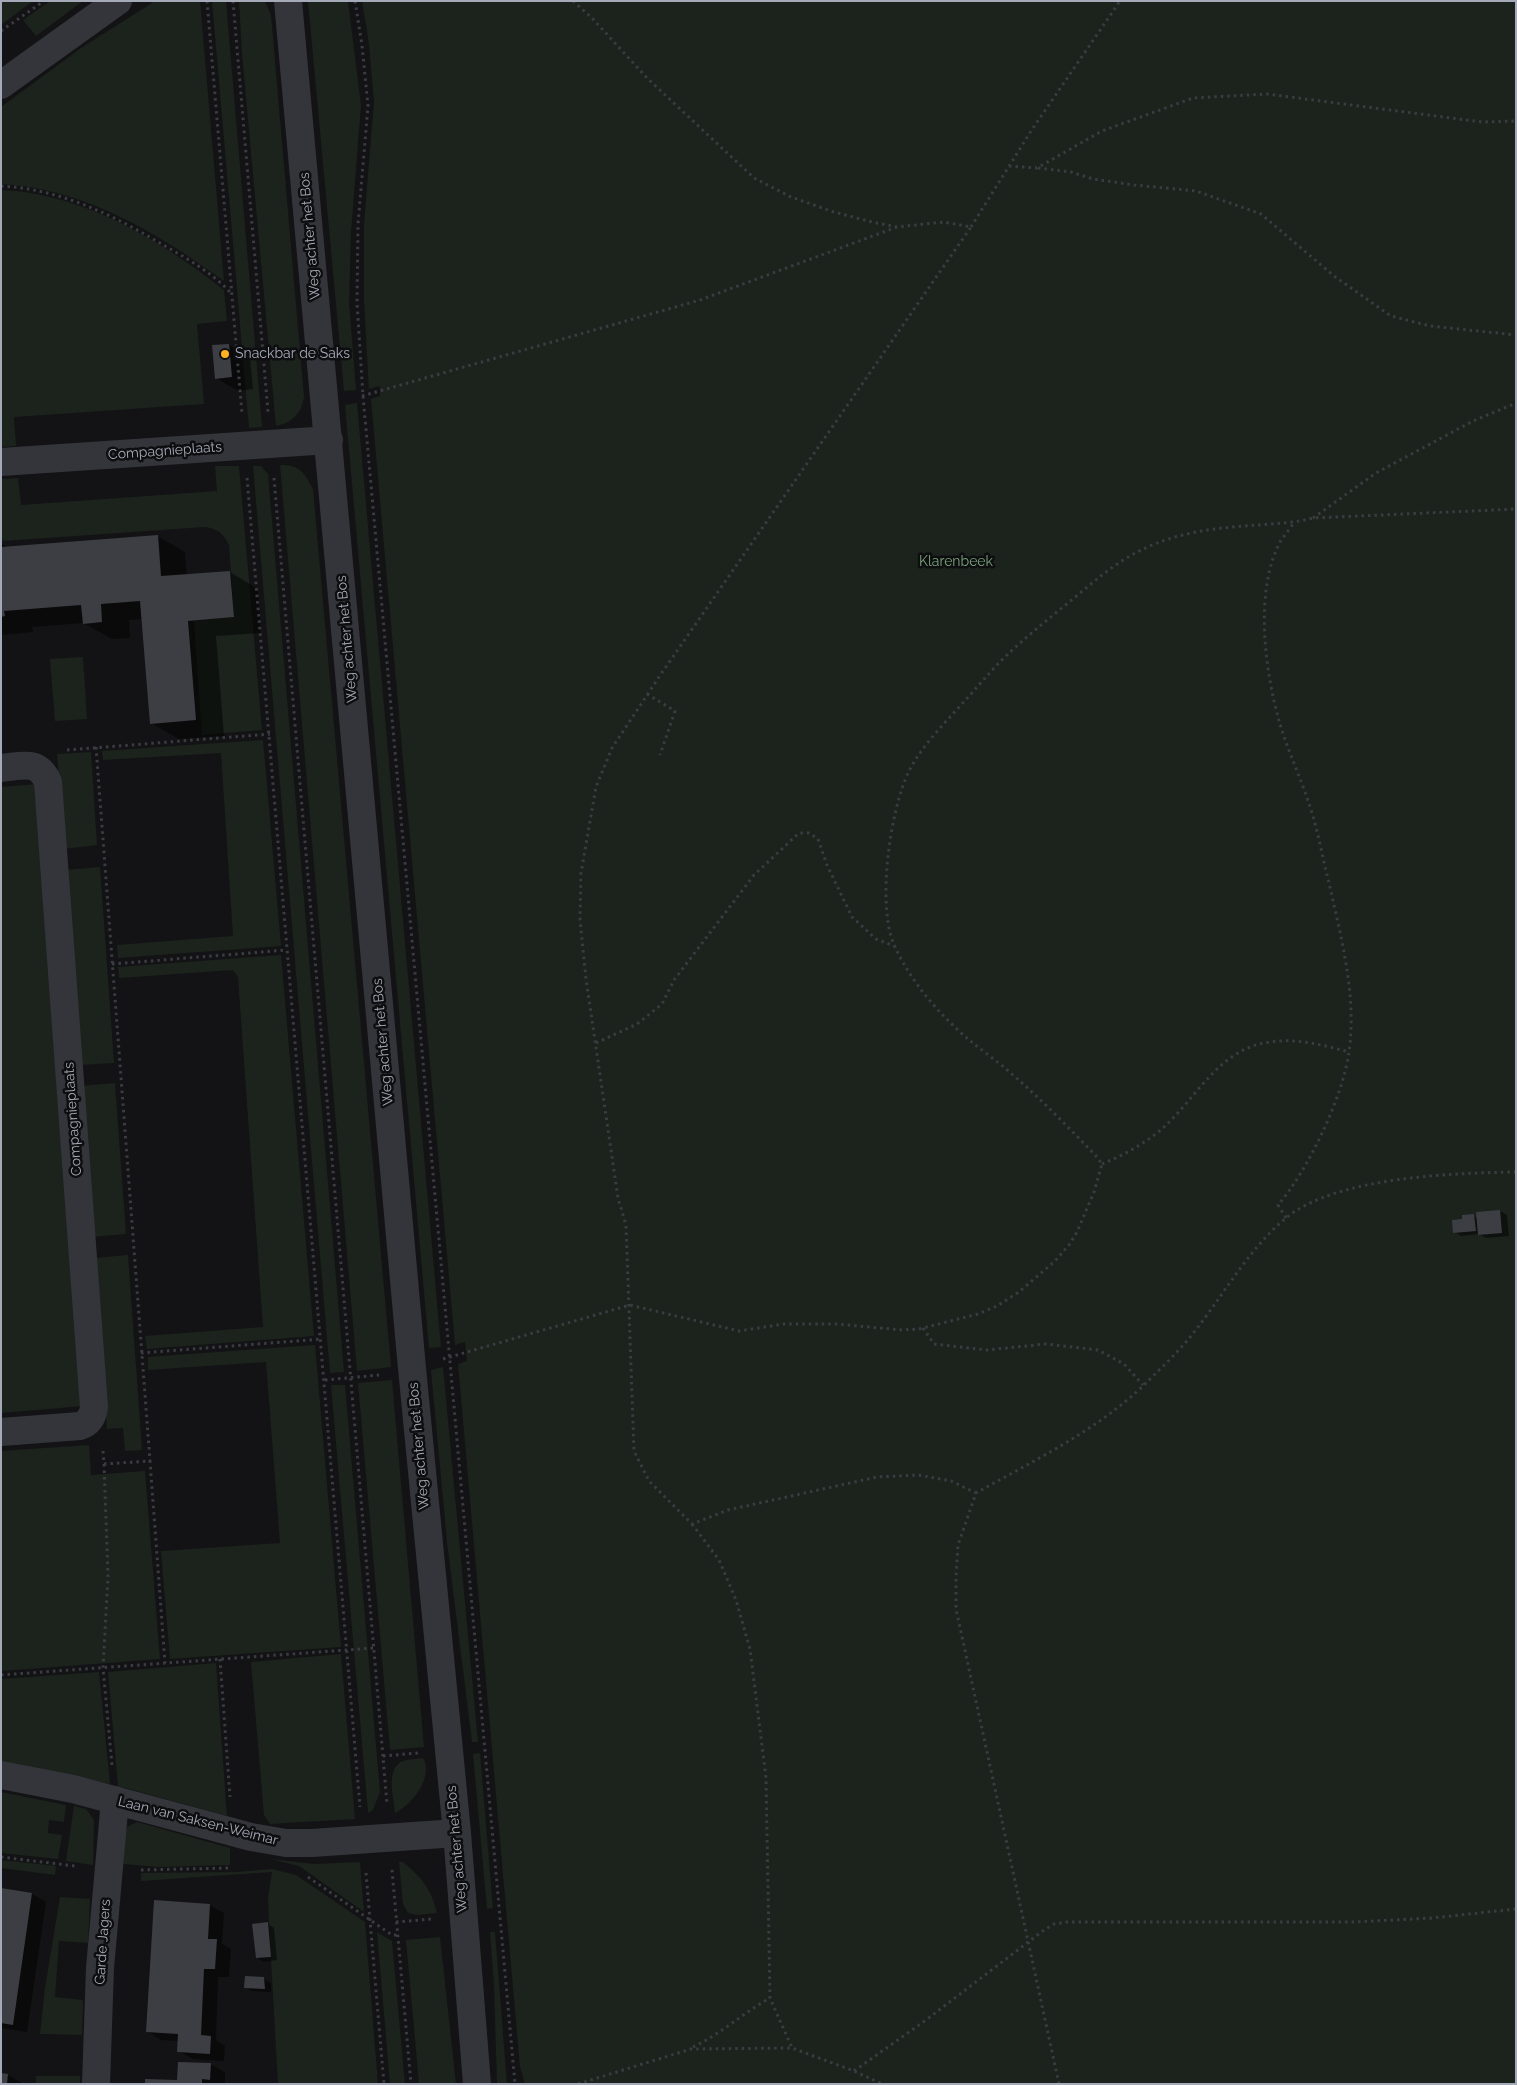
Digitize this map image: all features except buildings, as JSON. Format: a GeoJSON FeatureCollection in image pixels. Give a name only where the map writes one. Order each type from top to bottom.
{"type":"FeatureCollection","features":[{"type":"Feature","properties":{"kind":"street"},"geometry":{"type":"LineString","coordinates":[[1,85],[118,1]]}},
{"type":"Feature","properties":{"kind":"street","name":"Weg achter het Bos"},"geometry":{"type":"LineString","coordinates":[[288,1],[456,1833],[477,2084]]}},
{"type":"Feature","properties":{"kind":"street","name":"Compagnieplaats"},"geometry":{"type":"LineString","coordinates":[[1,462],[329,440]]}},
{"type":"Feature","properties":{"kind":"street"},"geometry":{"type":"LineString","coordinates":[[1,768],[34,765]]}},
{"type":"Feature","properties":{"kind":"street","name":"Compagnieplaats"},"geometry":{"type":"LineString","coordinates":[[34,765],[43,772],[48,782],[94,1407],[93,1415],[85,1424]]}},
{"type":"Feature","properties":{"kind":"street"},"geometry":{"type":"LineString","coordinates":[[1,1432],[85,1424]]}},
{"type":"Feature","properties":{"kind":"street","name":"Laan van Saksen-Weimar"},"geometry":{"type":"LineString","coordinates":[[1,1775],[72,1789],[260,1839],[286,1843],[456,1833]]}},
{"type":"Feature","properties":{"kind":"street","name":"Garde Jagers"},"geometry":{"type":"LineString","coordinates":[[96,2084],[100,1968],[115,1800]]}},
{"type":"Feature","properties":{"kind":"path"},"geometry":{"type":"LineString","coordinates":[[1,31],[44,1]]}},
{"type":"Feature","properties":{"kind":"path"},"geometry":{"type":"LineString","coordinates":[[206,1],[322,1339],[362,1840],[384,2084]]}},
{"type":"Feature","properties":{"kind":"path"},"geometry":{"type":"LineString","coordinates":[[233,1],[411,2084]]}},
{"type":"Feature","properties":{"kind":"path"},"geometry":{"type":"LineString","coordinates":[[355,1],[362,45],[368,106],[358,224],[357,303],[363,396],[515,2084]]}},
{"type":"Feature","properties":{"kind":"path"},"geometry":{"type":"LineString","coordinates":[[573,1],[592,18],[653,84],[754,178],[791,197],[834,212],[897,227]]}},
{"type":"Feature","properties":{"kind":"path"},"geometry":{"type":"LineString","coordinates":[[792,2048],[770,1998],[766,1778],[750,1649],[736,1600],[719,1560],[692,1524],[649,1481],[634,1451],[626,1225],[618,1198],[586,979],[580,920],[581,873],[588,826],[596,787],[612,748],[784,495],[971,227],[1009,166],[1120,1]]}},
{"type":"Feature","properties":{"kind":"path"},"geometry":{"type":"LineString","coordinates":[[1038,168],[1102,131],[1193,98],[1267,94],[1482,122],[1516,121]]}},
{"type":"Feature","properties":{"kind":"path"},"geometry":{"type":"LineString","coordinates":[[1009,166],[1071,172],[1093,179],[1196,191],[1261,214],[1334,276],[1392,316],[1430,326],[1516,335]]}},
{"type":"Feature","properties":{"kind":"path"},"geometry":{"type":"LineString","coordinates":[[1,186],[21,188],[66,198],[113,216],[182,255],[231,293]]}},
{"type":"Feature","properties":{"kind":"path"},"geometry":{"type":"LineString","coordinates":[[363,396],[700,300],[897,227],[944,222],[971,227]]}},
{"type":"Feature","properties":{"kind":"path"},"geometry":{"type":"LineString","coordinates":[[1313,518],[1376,473],[1473,421],[1516,403]]}},
{"type":"Feature","properties":{"kind":"path"},"geometry":{"type":"LineString","coordinates":[[325,1380],[391,1374],[630,1305],[739,1331],[784,1324],[836,1324],[902,1330],[923,1328],[978,1314],[997,1306],[1019,1292],[1055,1260],[1069,1244],[1094,1192],[1102,1164],[1098,1157],[1022,1082],[991,1055],[969,1040],[946,1018],[920,989],[895,947],[886,908],[886,867],[903,786],[910,768],[936,732],[992,670],[1023,641],[1108,569],[1147,547],[1182,535],[1258,525],[1294,523],[1313,518],[1516,509]]}},
{"type":"Feature","properties":{"kind":"path"},"geometry":{"type":"LineString","coordinates":[[1286,1218],[1278,1204],[1296,1180],[1326,1125],[1349,1052],[1349,996],[1344,948],[1313,814],[1280,724],[1265,638],[1265,600],[1273,559],[1281,541],[1294,523]]}},
{"type":"Feature","properties":{"kind":"path"},"geometry":{"type":"LineString","coordinates":[[647,694],[675,711],[660,755]]}},
{"type":"Feature","properties":{"kind":"path"},"geometry":{"type":"LineString","coordinates":[[34,765],[54,751],[270,734]]}},
{"type":"Feature","properties":{"kind":"path"},"geometry":{"type":"LineString","coordinates":[[96,747],[165,1663]]}},
{"type":"Feature","properties":{"kind":"path"},"geometry":{"type":"LineString","coordinates":[[596,1043],[637,1024],[662,1004],[674,980],[754,875],[799,833],[809,833],[818,839],[827,865],[852,916],[876,939],[895,947]]}},
{"type":"Feature","properties":{"kind":"path"},"geometry":{"type":"LineString","coordinates":[[112,964],[287,950]]}},
{"type":"Feature","properties":{"kind":"path"},"geometry":{"type":"LineString","coordinates":[[1102,1164],[1133,1149],[1164,1127],[1204,1081],[1219,1067],[1243,1050],[1270,1042],[1290,1041],[1310,1042],[1349,1052]]}},
{"type":"Feature","properties":{"kind":"path"},"geometry":{"type":"LineString","coordinates":[[1060,2084],[956,1609],[958,1545],[976,1493],[1109,1415],[1143,1386],[1186,1342],[1250,1257],[1286,1218],[1317,1200],[1361,1187],[1434,1175],[1516,1172]]}},
{"type":"Feature","properties":{"kind":"path"},"geometry":{"type":"LineString","coordinates":[[923,1328],[934,1344],[987,1350],[1046,1344],[1098,1350],[1124,1364],[1143,1386]]}},
{"type":"Feature","properties":{"kind":"path"},"geometry":{"type":"LineString","coordinates":[[141,1353],[322,1339]]}},
{"type":"Feature","properties":{"kind":"path"},"geometry":{"type":"LineString","coordinates":[[85,1424],[102,1444],[104,1464],[108,1576],[103,1668],[115,1800]]}},
{"type":"Feature","properties":{"kind":"path"},"geometry":{"type":"LineString","coordinates":[[104,1464],[150,1461]]}},
{"type":"Feature","properties":{"kind":"path"},"geometry":{"type":"LineString","coordinates":[[692,1524],[728,1510],[877,1477],[919,1475],[951,1481],[976,1493]]}},
{"type":"Feature","properties":{"kind":"path"},"geometry":{"type":"LineString","coordinates":[[1,1675],[374,1648]]}},
{"type":"Feature","properties":{"kind":"path"},"geometry":{"type":"LineString","coordinates":[[1,1857],[108,1869],[235,1868],[220,1659]]}},
{"type":"Feature","properties":{"kind":"path"},"geometry":{"type":"LineString","coordinates":[[306,1876],[392,1935],[397,1935]]}},
{"type":"Feature","properties":{"kind":"path"},"geometry":{"type":"LineString","coordinates":[[854,2071],[926,2020],[1054,1924],[1068,1922],[1354,1922],[1432,1918],[1516,1909]]}},
{"type":"Feature","properties":{"kind":"path"},"geometry":{"type":"LineString","coordinates":[[578,2084],[691,2048],[712,2038],[751,2008],[770,1998]]}},
{"type":"Feature","properties":{"kind":"path"},"geometry":{"type":"LineString","coordinates":[[691,2048],[792,2048],[854,2071],[882,2084]]}},
{"type":"Feature","properties":{"kind":"green space"},"geometry":{"type":"Polygon","coordinates":[[[1,1],[33,1],[1,25],[1,1]]]}},
{"type":"Feature","properties":{"kind":"green space"},"geometry":{"type":"Polygon","coordinates":[[[50,1],[83,1],[36,36],[23,20],[50,1]]]}},
{"type":"Feature","properties":{"kind":"green space"},"geometry":{"type":"Polygon","coordinates":[[[155,1],[200,1],[224,281],[173,247],[119,216],[62,194],[32,187],[1,184],[1,107],[81,48],[155,1]]]}},
{"type":"Feature","properties":{"kind":"green space"},"geometry":{"type":"Polygon","coordinates":[[[212,1],[226,1],[262,427],[249,428],[212,1]]]}},
{"type":"Feature","properties":{"kind":"green space"},"geometry":{"type":"Polygon","coordinates":[[[239,1],[265,1],[271,15],[304,397],[301,408],[292,420],[276,426],[242,54],[239,1]]]}},
{"type":"Feature","properties":{"kind":"green space"},"geometry":{"type":"Polygon","coordinates":[[[308,1],[348,1],[361,105],[351,233],[349,303],[356,390],[344,391],[308,1]]]}},
{"type":"Feature","properties":{"kind":"green space","name":"Klarenbeek"},"geometry":{"type":"Polygon","coordinates":[[[362,1],[1516,1],[1516,2084],[525,2084],[520,2067],[458,1364],[467,1361],[465,1342],[455,1345],[371,399],[380,396],[380,386],[369,389],[364,302],[364,224],[374,102],[369,44],[362,1]]]}},
{"type":"Feature","properties":{"kind":"green space"},"geometry":{"type":"Polygon","coordinates":[[[1,190],[32,193],[62,200],[120,223],[175,254],[224,290],[227,321],[197,324],[204,404],[14,417],[16,446],[1,447],[1,190]]]}},
{"type":"Feature","properties":{"kind":"green space"},"geometry":{"type":"Polygon","coordinates":[[[357,403],[441,1347],[429,1348],[345,405],[357,403]]]}},
{"type":"Feature","properties":{"kind":"green space"},"geometry":{"type":"Polygon","coordinates":[[[280,465],[297,468],[307,478],[313,489],[391,1367],[357,1371],[280,465]]]}},
{"type":"Feature","properties":{"kind":"green space"},"geometry":{"type":"Polygon","coordinates":[[[215,466],[239,466],[262,730],[202,735],[194,621],[234,617],[229,545],[225,537],[217,530],[205,527],[3,541],[1,536],[1,479],[18,478],[21,505],[217,491],[215,466]]]}},
{"type":"Feature","properties":{"kind":"green space"},"geometry":{"type":"Polygon","coordinates":[[[253,466],[261,466],[268,474],[344,1372],[330,1373],[253,466]]]}},
{"type":"Feature","properties":{"kind":"green space"},"geometry":{"type":"Polygon","coordinates":[[[83,657],[87,719],[55,721],[50,659],[83,657]]]}},
{"type":"Feature","properties":{"kind":"green space"},"geometry":{"type":"Polygon","coordinates":[[[263,740],[281,946],[118,958],[117,945],[233,936],[221,753],[103,760],[102,751],[263,740]]]}},
{"type":"Feature","properties":{"kind":"green space"},"geometry":{"type":"Polygon","coordinates":[[[91,752],[97,845],[64,849],[57,754],[91,752]]]}},
{"type":"Feature","properties":{"kind":"green space"},"geometry":{"type":"Polygon","coordinates":[[[37,784],[83,1406],[1,1413],[1,787],[37,784]]]}},
{"type":"Feature","properties":{"kind":"green space"},"geometry":{"type":"Polygon","coordinates":[[[100,867],[114,1063],[81,1065],[65,870],[100,867]]]}},
{"type":"Feature","properties":{"kind":"green space"},"geometry":{"type":"Polygon","coordinates":[[[281,955],[314,1336],[147,1349],[145,1336],[263,1327],[238,977],[233,970],[119,978],[118,967],[281,955]]]}},
{"type":"Feature","properties":{"kind":"green space"},"geometry":{"type":"Polygon","coordinates":[[[115,1083],[126,1234],[92,1237],[81,1086],[115,1083]]]}},
{"type":"Feature","properties":{"kind":"green space"},"geometry":{"type":"Polygon","coordinates":[[[128,1255],[142,1450],[125,1451],[123,1428],[107,1429],[94,1258],[128,1255]]]}},
{"type":"Feature","properties":{"kind":"green space"},"geometry":{"type":"Polygon","coordinates":[[[315,1345],[341,1647],[170,1659],[161,1551],[280,1543],[266,1362],[148,1370],[148,1357],[315,1345]]]}},
{"type":"Feature","properties":{"kind":"green space"},"geometry":{"type":"Polygon","coordinates":[[[443,1367],[478,1742],[472,1742],[447,1542],[431,1370],[443,1367]]]}},
{"type":"Feature","properties":{"kind":"green space"},"geometry":{"type":"Polygon","coordinates":[[[392,1380],[424,1747],[390,1750],[358,1383],[392,1380]]]}},
{"type":"Feature","properties":{"kind":"green space"},"geometry":{"type":"Polygon","coordinates":[[[331,1385],[345,1385],[380,1792],[373,1810],[368,1813],[331,1385]]]}},
{"type":"Feature","properties":{"kind":"green space"},"geometry":{"type":"Polygon","coordinates":[[[89,1445],[91,1475],[145,1471],[160,1659],[1,1671],[1,1451],[89,1445]]]}},
{"type":"Feature","properties":{"kind":"green space"},"geometry":{"type":"Polygon","coordinates":[[[341,1654],[355,1819],[270,1824],[264,1815],[251,1662],[341,1654]]]}},
{"type":"Feature","properties":{"kind":"green space"},"geometry":{"type":"Polygon","coordinates":[[[216,1663],[227,1816],[118,1786],[108,1672],[216,1663]]]}},
{"type":"Feature","properties":{"kind":"green space"},"geometry":{"type":"Polygon","coordinates":[[[99,1672],[110,1784],[1,1761],[1,1679],[99,1672]]]}},
{"type":"Feature","properties":{"kind":"green space"},"geometry":{"type":"Polygon","coordinates":[[[480,1753],[493,1908],[487,1909],[473,1754],[480,1753]]]}},
{"type":"Feature","properties":{"kind":"green space"},"geometry":{"type":"Polygon","coordinates":[[[423,1758],[426,1765],[426,1773],[420,1790],[408,1804],[395,1813],[392,1792],[394,1770],[403,1761],[423,1758]]]}},
{"type":"Feature","properties":{"kind":"green space"},"geometry":{"type":"Polygon","coordinates":[[[1,1792],[66,1805],[64,1822],[49,1820],[48,1833],[62,1835],[58,1859],[1,1853],[1,1792]]]}},
{"type":"Feature","properties":{"kind":"green space"},"geometry":{"type":"Polygon","coordinates":[[[74,1806],[86,1809],[94,1820],[93,1865],[66,1861],[74,1806]]]}},
{"type":"Feature","properties":{"kind":"green space"},"geometry":{"type":"Polygon","coordinates":[[[137,1822],[230,1848],[230,1865],[158,1867],[123,1864],[125,1832],[127,1827],[137,1822]]]}},
{"type":"Feature","properties":{"kind":"green space"},"geometry":{"type":"Polygon","coordinates":[[[271,1859],[313,1864],[360,1862],[364,1912],[299,1866],[271,1859]]]}},
{"type":"Feature","properties":{"kind":"green space"},"geometry":{"type":"Polygon","coordinates":[[[1,1860],[56,1866],[55,1875],[1,1868],[1,1860]]]}},
{"type":"Feature","properties":{"kind":"green space"},"geometry":{"type":"Polygon","coordinates":[[[399,1862],[403,1862],[425,1884],[437,1913],[417,1915],[408,1913],[403,1904],[399,1862]]]}},
{"type":"Feature","properties":{"kind":"green space"},"geometry":{"type":"Polygon","coordinates":[[[272,1869],[296,1875],[365,1922],[378,2084],[278,2084],[268,1897],[272,1872],[141,1881],[141,1873],[236,1872],[272,1869]]]}},
{"type":"Feature","properties":{"kind":"green space"},"geometry":{"type":"Polygon","coordinates":[[[60,1897],[90,1899],[88,1943],[59,1941],[55,1997],[83,2000],[82,2035],[40,2034],[45,1988],[60,1897]]]}},
{"type":"Feature","properties":{"kind":"green space"},"geometry":{"type":"Polygon","coordinates":[[[377,1932],[392,1941],[405,2084],[390,2084],[377,1932]]]}},
{"type":"Feature","properties":{"kind":"green space"},"geometry":{"type":"Polygon","coordinates":[[[490,1932],[495,1932],[507,2084],[497,2084],[494,1985],[490,1932]]]}},
{"type":"Feature","properties":{"kind":"green space"},"geometry":{"type":"Polygon","coordinates":[[[440,1937],[456,2084],[419,2084],[406,1940],[440,1937]]]}},
{"type":"Feature","properties":{"kind":"green space"},"geometry":{"type":"Polygon","coordinates":[[[36,2076],[80,2076],[80,2084],[36,2084],[36,2076]]]}},
{"type":"Feature","properties":{"kind":"place","name":"Snackbar de Saks"},"geometry":{"type":"Point","coordinates":[225,354]}}]}
